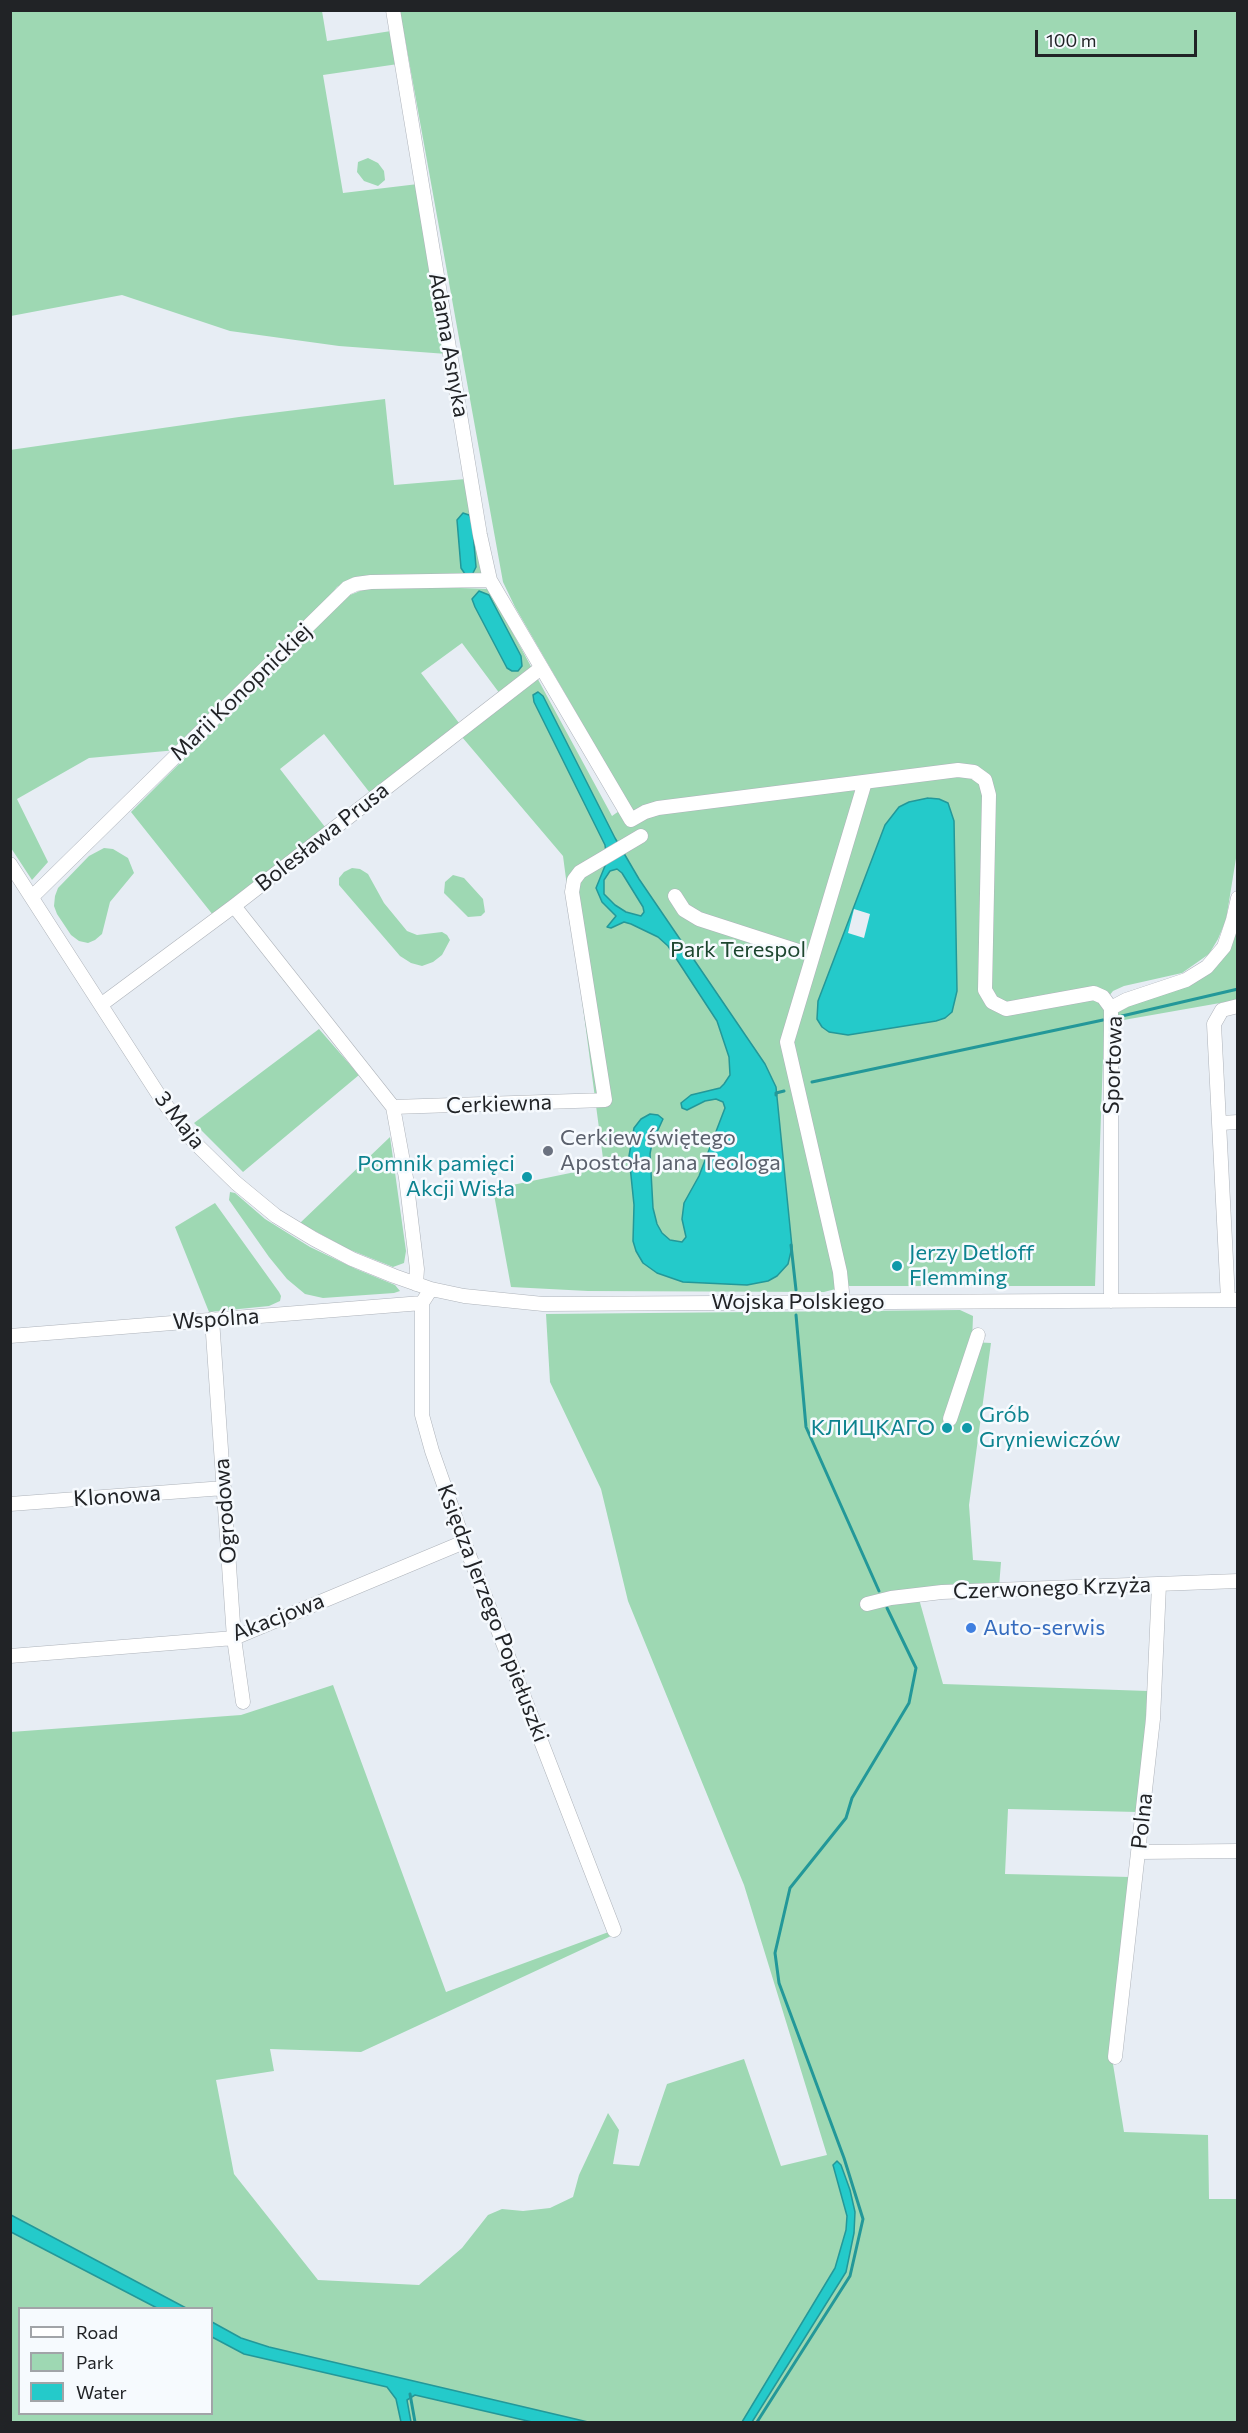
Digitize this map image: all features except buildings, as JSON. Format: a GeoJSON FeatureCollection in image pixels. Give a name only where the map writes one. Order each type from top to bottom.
{"type":"FeatureCollection","features":[{"type":"Feature","properties":{"kind":"street","name":"Adama Asnyka"},"geometry":{"type":"LineString","coordinates":[[393,10],[480,535],[490,580],[631,820],[658,808],[865,782]]}},
{"type":"Feature","properties":{"kind":"street","name":"Marii Konopnickiej"},"geometry":{"type":"LineString","coordinates":[[32,897],[347,588],[372,582],[490,580]]}},
{"type":"Feature","properties":{"kind":"street","name":"Bolesława Prusa"},"geometry":{"type":"LineString","coordinates":[[102,1004],[234,906],[541,668]]}},
{"type":"Feature","properties":{"kind":"street"},"geometry":{"type":"LineString","coordinates":[[843,1302],[840,1272],[787,1042],[865,782],[958,770],[974,772],[985,780],[989,795],[985,990],[992,1002],[1006,1009],[1094,993],[1103,997],[1111,1008]]}},
{"type":"Feature","properties":{"kind":"street","name":"Cerkiewna"},"geometry":{"type":"LineString","coordinates":[[393,1107],[605,1100],[572,892],[574,880],[580,872],[640,836]]}},
{"type":"Feature","properties":{"kind":"street","name":"3 Maja"},"geometry":{"type":"LineString","coordinates":[[10,864],[162,1100],[194,1142],[236,1183],[276,1216],[352,1259],[431,1289]]}},
{"type":"Feature","properties":{"kind":"street"},"geometry":{"type":"LineString","coordinates":[[675,896],[684,909],[699,919],[798,951]]}},
{"type":"Feature","properties":{"kind":"street","name":"Sportowa"},"geometry":{"type":"LineString","coordinates":[[1111,1300],[1111,1008],[1126,1000],[1186,980],[1207,967],[1224,947],[1238,898]]}},
{"type":"Feature","properties":{"kind":"street"},"geometry":{"type":"LineString","coordinates":[[234,906],[393,1107],[406,1178],[416,1261],[416,1284]]}},
{"type":"Feature","properties":{"kind":"street"},"geometry":{"type":"LineString","coordinates":[[1233,1300],[1214,1024],[1222,1010],[1238,1006]]}},
{"type":"Feature","properties":{"kind":"street"},"geometry":{"type":"LineString","coordinates":[[1221,1123],[1238,1122]]}},
{"type":"Feature","properties":{"kind":"street"},"geometry":{"type":"LineString","coordinates":[[422,1303],[431,1289]]}},
{"type":"Feature","properties":{"kind":"street","name":"Wojska Polskiego"},"geometry":{"type":"LineString","coordinates":[[431,1289],[501,1301],[543,1304],[1233,1300]]}},
{"type":"Feature","properties":{"kind":"street","name":"Wspólna"},"geometry":{"type":"LineString","coordinates":[[10,1336],[422,1303]]}},
{"type":"Feature","properties":{"kind":"street","name":"Księdza Jerzego Popiełuszki"},"geometry":{"type":"LineString","coordinates":[[422,1303],[422,1415],[464,1542],[614,1930]]}},
{"type":"Feature","properties":{"kind":"street","name":"Ogrodowa"},"geometry":{"type":"LineString","coordinates":[[212,1319],[234,1638],[243,1702]]}},
{"type":"Feature","properties":{"kind":"street"},"geometry":{"type":"LineString","coordinates":[[950,1419],[978,1335]]}},
{"type":"Feature","properties":{"kind":"street","name":"Klonowa"},"geometry":{"type":"LineString","coordinates":[[10,1504],[224,1488]]}},
{"type":"Feature","properties":{"kind":"street","name":"Akacjowa"},"geometry":{"type":"LineString","coordinates":[[10,1656],[234,1638],[464,1542]]}},
{"type":"Feature","properties":{"kind":"street","name":"Czerwonego Krzyża"},"geometry":{"type":"LineString","coordinates":[[867,1604],[891,1598],[942,1592],[1238,1581]]}},
{"type":"Feature","properties":{"kind":"street","name":"Polna"},"geometry":{"type":"LineString","coordinates":[[1115,2057],[1153,1719],[1159,1585]]}},
{"type":"Feature","properties":{"kind":"street"},"geometry":{"type":"LineString","coordinates":[[1139,1852],[1238,1851]]}},
{"type":"Feature","properties":{"kind":"green space"},"geometry":{"type":"Polygon","coordinates":[[[10,11],[322,11],[327,41],[391,31],[398,64],[323,75],[343,193],[418,184],[447,354],[339,346],[230,331],[122,295],[11,316],[10,11]]]}},
{"type":"Feature","properties":{"kind":"green space","name":"Park Terespol"},"geometry":{"type":"Polygon","coordinates":[[[400,11],[1237,11],[1237,852],[1226,920],[1209,954],[1182,973],[1124,986],[1113,991],[1105,1001],[1095,1286],[847,1286],[824,1292],[588,1291],[511,1287],[493,1189],[604,1166],[563,856],[462,737],[506,702],[462,643],[421,673],[459,723],[370,793],[324,734],[280,769],[325,827],[213,915],[131,812],[282,661],[280,650],[177,750],[89,758],[17,799],[48,862],[32,880],[11,848],[10,450],[239,417],[385,399],[394,485],[466,479],[483,572],[479,577],[362,576],[352,578],[337,587],[323,605],[330,613],[350,595],[375,585],[489,589],[612,816],[629,804],[515,607],[503,582],[400,11]]]}},
{"type":"Feature","properties":{"kind":"green space"},"geometry":{"type":"Polygon","coordinates":[[[368,158],[378,163],[384,171],[385,180],[378,186],[364,181],[357,172],[358,162],[368,158]]]}},
{"type":"Feature","properties":{"kind":"green space"},"geometry":{"type":"Polygon","coordinates":[[[104,848],[113,849],[128,858],[134,873],[110,902],[102,934],[88,943],[79,941],[71,935],[57,914],[54,906],[55,896],[58,888],[89,856],[104,848]]]}},
{"type":"Feature","properties":{"kind":"green space"},"geometry":{"type":"Polygon","coordinates":[[[352,868],[360,869],[368,874],[384,903],[407,931],[417,935],[442,932],[447,935],[450,940],[442,955],[422,966],[411,963],[400,956],[339,885],[339,878],[352,868]]]}},
{"type":"Feature","properties":{"kind":"green space"},"geometry":{"type":"Polygon","coordinates":[[[453,875],[464,878],[483,899],[485,912],[481,916],[468,917],[444,893],[445,882],[453,875]]]}},
{"type":"Feature","properties":{"kind":"green space"},"geometry":{"type":"Polygon","coordinates":[[[1237,926],[1237,1000],[1118,1021],[1119,1009],[1183,987],[1237,926]]]}},
{"type":"Feature","properties":{"kind":"green space"},"geometry":{"type":"Polygon","coordinates":[[[319,1029],[359,1075],[243,1172],[194,1123],[319,1029]]]}},
{"type":"Feature","properties":{"kind":"green space"},"geometry":{"type":"Polygon","coordinates":[[[390,1137],[406,1251],[404,1263],[393,1267],[348,1249],[300,1223],[390,1137]]]}},
{"type":"Feature","properties":{"kind":"green space"},"geometry":{"type":"Polygon","coordinates":[[[230,1192],[235,1193],[265,1219],[310,1247],[395,1285],[400,1291],[323,1298],[305,1294],[287,1279],[269,1257],[229,1200],[230,1192]]]}},
{"type":"Feature","properties":{"kind":"green space"},"geometry":{"type":"Polygon","coordinates":[[[215,1203],[279,1292],[280,1301],[269,1306],[209,1312],[175,1227],[215,1203]]]}},
{"type":"Feature","properties":{"kind":"green space"},"geometry":{"type":"Polygon","coordinates":[[[960,1310],[973,1316],[972,1342],[991,1343],[969,1505],[973,1560],[1001,1562],[999,1587],[917,1592],[943,1684],[1148,1691],[1138,1812],[1008,1809],[1005,1874],[1130,1877],[1112,2058],[1124,2132],[1208,2135],[1209,2199],[1237,2199],[1237,2422],[11,2422],[11,1732],[241,1715],[333,1685],[446,1992],[614,1930],[611,1936],[361,2052],[270,2049],[274,2071],[216,2080],[234,2174],[318,2280],[419,2285],[462,2248],[488,2215],[502,2209],[523,2211],[550,2208],[573,2197],[579,2175],[608,2113],[619,2130],[613,2164],[639,2166],[667,2084],[744,2059],[781,2166],[827,2155],[744,1885],[628,1601],[601,1489],[550,1382],[546,1314],[960,1310]]]}},
{"type":"Feature","properties":{"kind":"water"},"geometry":{"type":"Polygon","coordinates":[[[463,513],[469,515],[472,520],[476,567],[472,575],[465,574],[461,568],[457,520],[463,513]]]}},
{"type":"Feature","properties":{"kind":"water"},"geometry":{"type":"Polygon","coordinates":[[[479,591],[489,595],[521,656],[522,666],[518,671],[507,668],[475,607],[472,599],[479,591]]]}},
{"type":"Feature","properties":{"kind":"water"},"geometry":{"type":"Polygon","coordinates":[[[538,692],[543,696],[615,838],[639,879],[765,1064],[776,1087],[792,1247],[788,1264],[777,1276],[768,1281],[747,1285],[683,1282],[657,1273],[643,1263],[636,1251],[633,1241],[634,1205],[629,1156],[634,1128],[641,1119],[650,1114],[658,1115],[663,1119],[652,1143],[650,1154],[653,1208],[662,1233],[670,1240],[682,1242],[686,1237],[682,1219],[684,1203],[699,1176],[725,1108],[723,1102],[716,1099],[705,1101],[687,1110],[682,1108],[681,1103],[691,1095],[720,1088],[730,1075],[729,1057],[717,1021],[668,946],[658,937],[631,924],[624,922],[611,928],[607,927],[616,916],[602,902],[596,888],[607,861],[605,845],[534,702],[533,695],[538,692]],[[617,869],[610,871],[604,880],[604,894],[626,912],[641,916],[644,912],[643,907],[622,873],[617,869]]]}},
{"type":"Feature","properties":{"kind":"water"},"geometry":{"type":"Polygon","coordinates":[[[928,798],[948,803],[954,821],[957,991],[952,1012],[936,1021],[848,1035],[829,1032],[817,1019],[818,1001],[885,825],[899,807],[909,802],[928,798]]]}},
{"type":"Feature","properties":{"kind":"water"},"geometry":{"type":"Polygon","coordinates":[[[837,2161],[841,2165],[850,2190],[855,2212],[854,2233],[846,2272],[752,2422],[742,2422],[835,2268],[846,2230],[847,2216],[833,2165],[837,2161]]]}},
{"type":"Feature","properties":{"kind":"water"},"geometry":{"type":"Polygon","coordinates":[[[10,2215],[184,2307],[155,2307],[11,2232],[10,2215]]]}},
{"type":"Feature","properties":{"kind":"water"},"geometry":{"type":"Polygon","coordinates":[[[213,2323],[241,2338],[269,2347],[588,2422],[532,2422],[415,2395],[407,2400],[411,2422],[401,2422],[396,2399],[387,2387],[244,2354],[213,2338],[213,2323]]]}},
{"type":"Feature","properties":{"kind":"pier"},"geometry":{"type":"Polygon","coordinates":[[[854,909],[870,914],[864,938],[848,933],[854,909]]]}},
{"type":"Feature","properties":{"kind":"waterway"},"geometry":{"type":"LineString","coordinates":[[1122,1016],[1238,989]]}},
{"type":"Feature","properties":{"kind":"waterway"},"geometry":{"type":"LineString","coordinates":[[812,1082],[1103,1020]]}},
{"type":"Feature","properties":{"kind":"waterway"},"geometry":{"type":"LineString","coordinates":[[776,1095],[784,1091]]}},
{"type":"Feature","properties":{"kind":"waterway"},"geometry":{"type":"LineString","coordinates":[[791,1245],[796,1290]]}},
{"type":"Feature","properties":{"kind":"waterway"},"geometry":{"type":"LineString","coordinates":[[796,1315],[806,1427],[879,1591]]}},
{"type":"Feature","properties":{"kind":"waterway"},"geometry":{"type":"LineString","coordinates":[[757,2422],[850,2276],[863,2219],[844,2158],[779,1983],[775,1953],[790,1888],[846,1818],[852,1798],[909,1703],[916,1668],[887,1608]]}},
{"type":"Feature","properties":{"kind":"waterway"},"geometry":{"type":"LineString","coordinates":[[410,2394],[415,2422]]}},
{"type":"Feature","properties":{"kind":"place","name":"Cerkiew świętego Apostoła Jana Teologa"},"geometry":{"type":"Point","coordinates":[548,1151]}},
{"type":"Feature","properties":{"kind":"place","name":"Pomnik pamięci Akcji Wisła"},"geometry":{"type":"Point","coordinates":[527,1177]}},
{"type":"Feature","properties":{"kind":"place","name":"Jerzy Detloff Flemming"},"geometry":{"type":"Point","coordinates":[897,1266]}},
{"type":"Feature","properties":{"kind":"place","name":"КЛИЦКАГО"},"geometry":{"type":"Point","coordinates":[947,1428]}},
{"type":"Feature","properties":{"kind":"place","name":"Grób Gryniewiczów"},"geometry":{"type":"Point","coordinates":[967,1428]}},
{"type":"Feature","properties":{"kind":"place","name":"Auto-serwis"},"geometry":{"type":"Point","coordinates":[971,1628]}}]}
